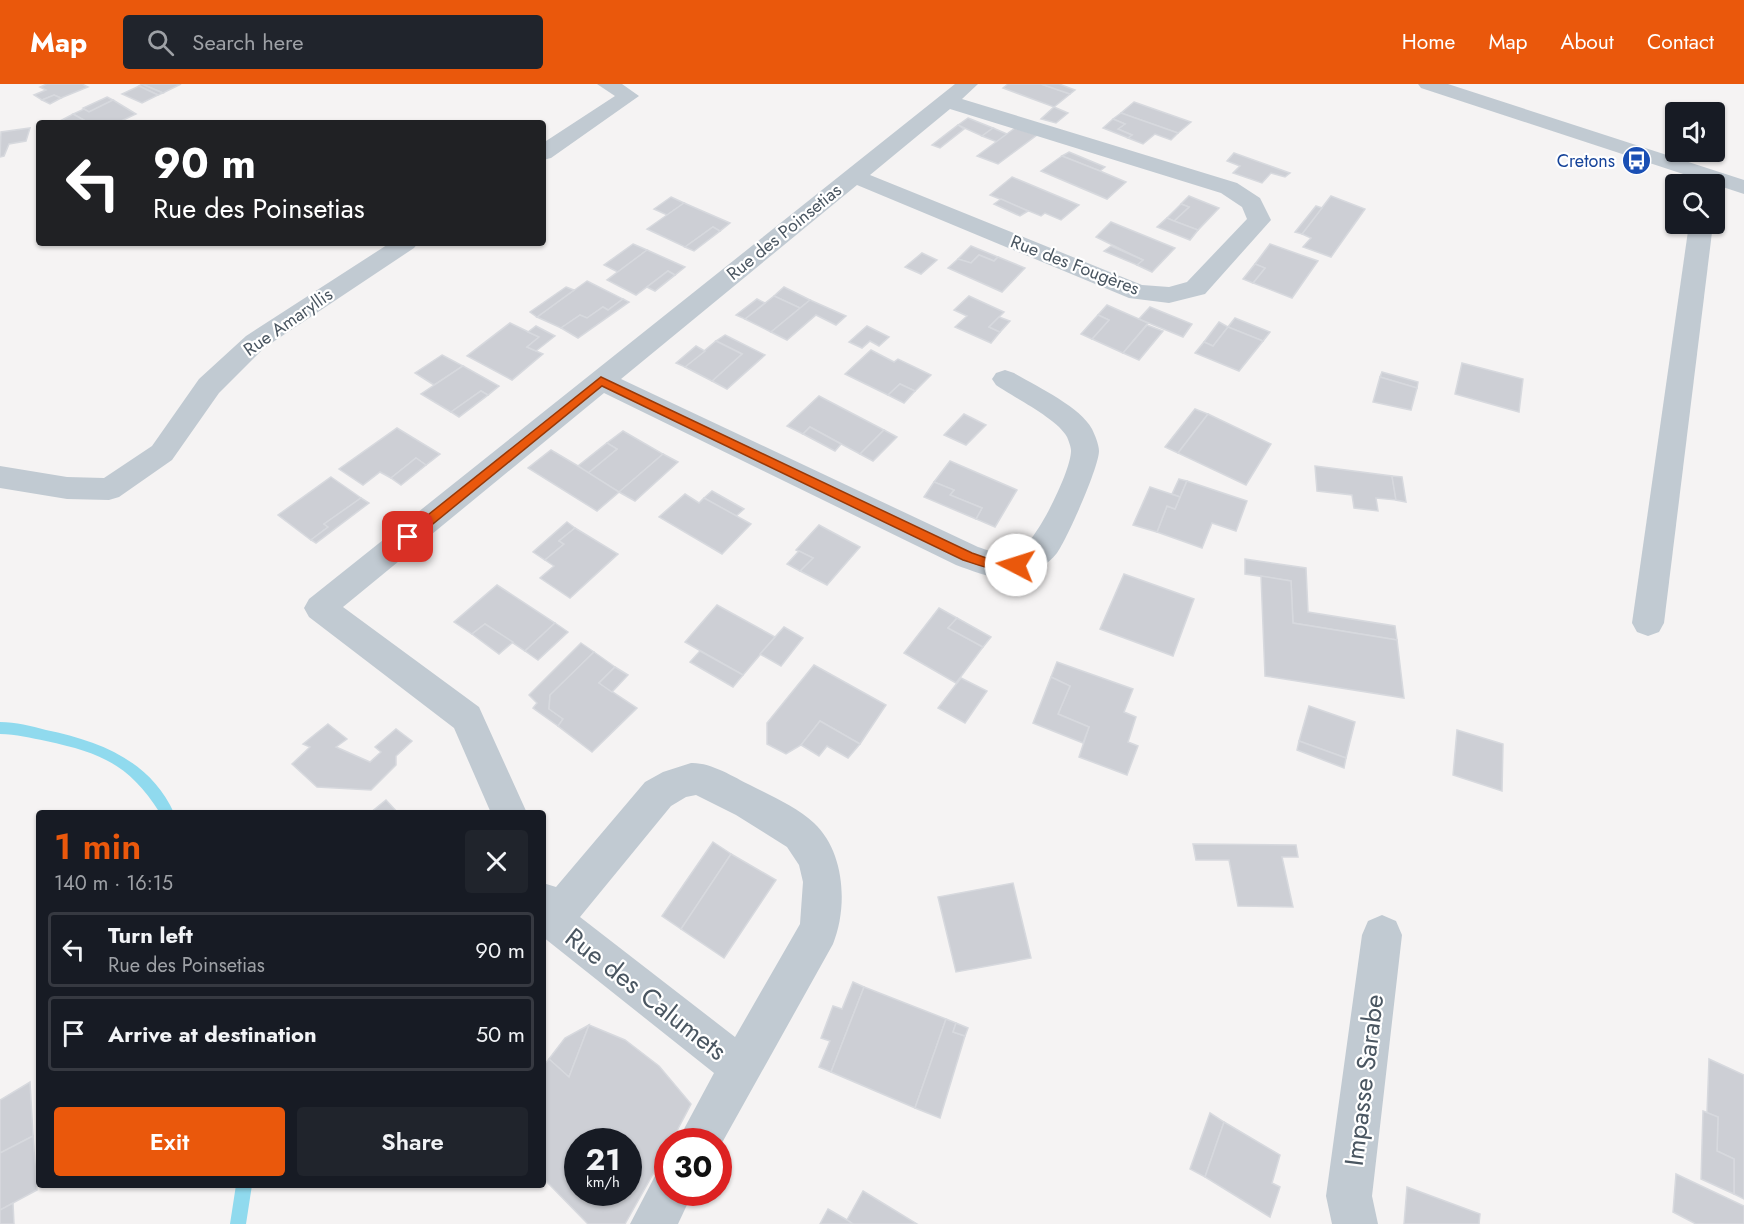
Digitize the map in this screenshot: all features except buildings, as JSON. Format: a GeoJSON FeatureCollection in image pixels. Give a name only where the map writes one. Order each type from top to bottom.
{"type":"FeatureCollection","features":[{"type":"Feature","properties":{"kind":"street"},"geometry":{"type":"LineString","coordinates":[[546,151],[629,96],[607,84]]}},
{"type":"Feature","properties":{"kind":"street","name":"Rue des Poinsetias"},"geometry":{"type":"LineString","coordinates":[[508,810],[466,718],[320,608],[968,84]]}},
{"type":"Feature","properties":{"kind":"street"},"geometry":{"type":"LineString","coordinates":[[1428,84],[1691,174]]}},
{"type":"Feature","properties":{"kind":"street","name":"Rue des Fougères"},"geometry":{"type":"LineString","coordinates":[[854,176],[1138,292],[1169,295],[1197,288],[1259,220],[1252,203],[1229,188],[1076,139],[946,101]]}},
{"type":"Feature","properties":{"kind":"street"},"geometry":{"type":"LineString","coordinates":[[1725,183],[1744,187]]}},
{"type":"Feature","properties":{"kind":"street"},"geometry":{"type":"LineString","coordinates":[[1648,622],[1700,234]]}},
{"type":"Feature","properties":{"kind":"street","name":"Rue Amaryllis"},"geometry":{"type":"LineString","coordinates":[[0,477],[67,488],[109,489],[162,453],[209,386],[255,342],[401,246]]}},
{"type":"Feature","properties":{"kind":"street"},"geometry":{"type":"LineString","coordinates":[[601,381],[967,556],[992,565],[1016,565],[1033,557],[1046,545],[1081,468],[1086,450],[1079,431],[1064,417],[1005,379]]}},
{"type":"Feature","properties":{"kind":"street","name":"Rue des Calumets"},"geometry":{"type":"LineString","coordinates":[[707,1128],[819,930],[824,903],[822,878],[813,855],[800,835],[713,783],[695,779],[681,781],[658,794],[548,908],[740,1067]]}},
{"type":"Feature","properties":{"kind":"street","name":"Impasse Sarabe"},"geometry":{"type":"LineString","coordinates":[[1354,1224],[1349,1196],[1382,935]]}},
{"type":"Feature","properties":{"kind":"street"},"geometry":{"type":"LineString","coordinates":[[653,1224],[663,1206]]}},
{"type":"Feature","properties":{"kind":"waterway"},"geometry":{"type":"LineString","coordinates":[[0,728],[12,728],[61,738],[102,751],[120,760],[137,773],[153,790],[165,810]]}},
{"type":"Feature","properties":{"kind":"waterway"},"geometry":{"type":"LineString","coordinates":[[238,1224],[244,1188]]}},
{"type":"Feature","properties":{"kind":"place","name":"Cretons"},"geometry":{"type":"Point","coordinates":[1636,161]}},
{"type":"Feature","properties":{"kind":"route"},"geometry":{"type":"LineString","coordinates":[[408,537],[601,381],[967,556],[992,565],[1016,565]]}}]}
